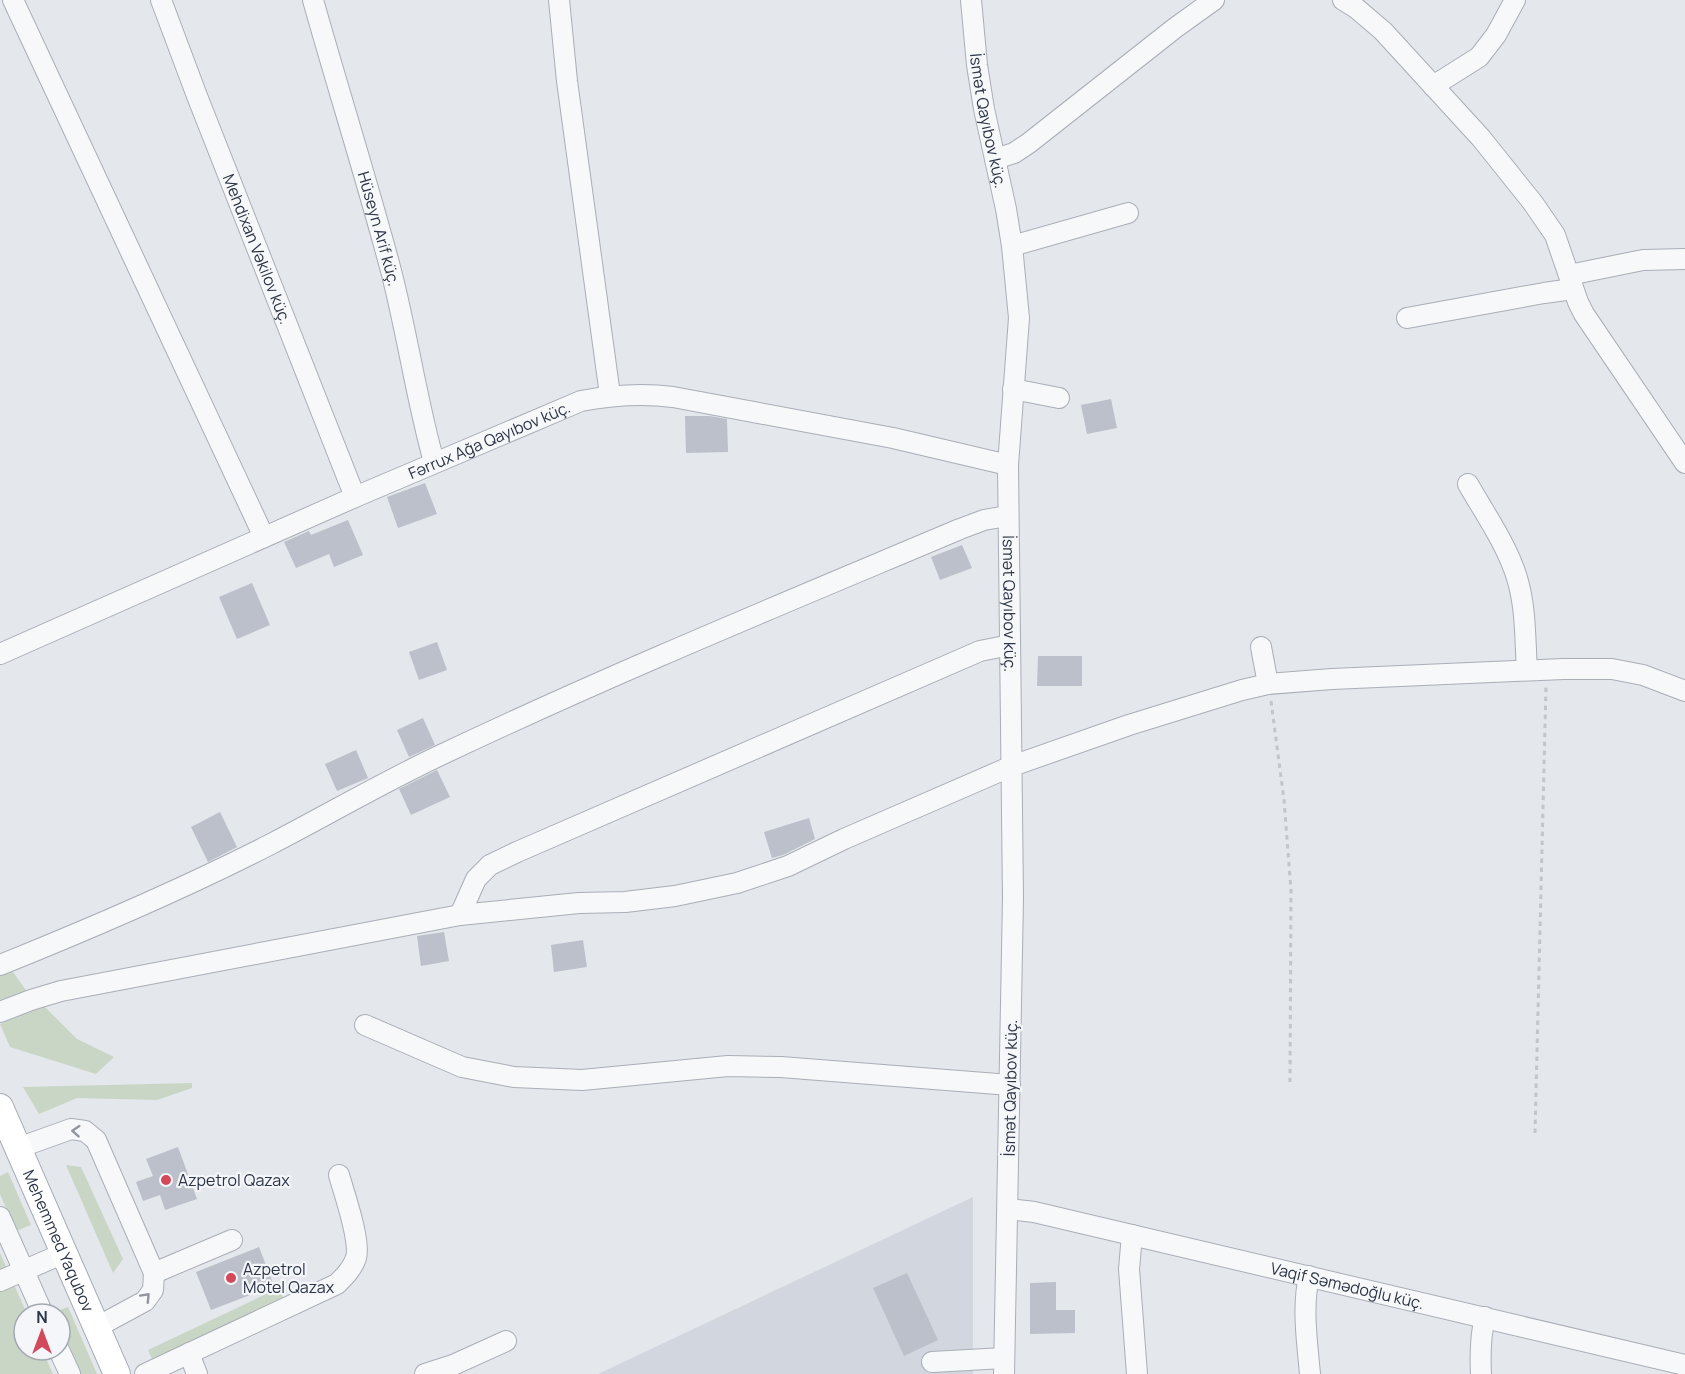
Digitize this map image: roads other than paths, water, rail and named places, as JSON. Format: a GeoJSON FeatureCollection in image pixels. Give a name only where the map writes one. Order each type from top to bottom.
{"type":"FeatureCollection","features":[{"type":"Feature","properties":{"kind":"main road","name":"Mehemmed Yaqubov"},"geometry":{"type":"LineString","coordinates":[[2,1115],[117,1374]]}},
{"type":"Feature","properties":{"kind":"street"},"geometry":{"type":"LineString","coordinates":[[13,0],[264,537]]}},
{"type":"Feature","properties":{"kind":"street","name":"Mehdixan Vəkilov küç."},"geometry":{"type":"LineString","coordinates":[[161,0],[355,497]]}},
{"type":"Feature","properties":{"kind":"street","name":"Hüseyn Arif küç."},"geometry":{"type":"LineString","coordinates":[[313,0],[390,266],[434,462]]}},
{"type":"Feature","properties":{"kind":"street"},"geometry":{"type":"LineString","coordinates":[[559,0],[567,81],[610,395]]}},
{"type":"Feature","properties":{"kind":"street","name":"İsmət Qayıbov küç."},"geometry":{"type":"LineString","coordinates":[[972,0],[977,65],[984,109],[1006,209],[1019,318],[1008,465],[1007,516],[1013,898],[1004,1366]]}},
{"type":"Feature","properties":{"kind":"street"},"geometry":{"type":"LineString","coordinates":[[995,159],[1014,153],[1029,143],[1214,0]]}},
{"type":"Feature","properties":{"kind":"street"},"geometry":{"type":"LineString","coordinates":[[1342,0],[1356,8],[1383,32],[1481,138],[1533,203],[1555,235],[1584,314],[1685,463]]}},
{"type":"Feature","properties":{"kind":"street"},"geometry":{"type":"LineString","coordinates":[[1433,86],[1479,57],[1496,35],[1515,0]]}},
{"type":"Feature","properties":{"kind":"street"},"geometry":{"type":"LineString","coordinates":[[1012,246],[1128,213]]}},
{"type":"Feature","properties":{"kind":"street"},"geometry":{"type":"LineString","coordinates":[[1407,318],[1544,293],[1571,282],[1643,260],[1685,259]]}},
{"type":"Feature","properties":{"kind":"street"},"geometry":{"type":"LineString","coordinates":[[1013,389],[1059,398]]}},
{"type":"Feature","properties":{"kind":"street","name":"Fərrux Ağa Qayıbov küç."},"geometry":{"type":"LineString","coordinates":[[0,654],[434,462],[581,400],[610,395],[645,393],[673,397],[893,438],[1008,465]]}},
{"type":"Feature","properties":{"kind":"street"},"geometry":{"type":"LineString","coordinates":[[1468,484],[1511,559],[1537,670]]}},
{"type":"Feature","properties":{"kind":"street"},"geometry":{"type":"LineString","coordinates":[[0,965],[86,930],[197,880],[444,753],[687,644],[960,529],[984,520],[1007,516]]}},
{"type":"Feature","properties":{"kind":"street"},"geometry":{"type":"LineString","coordinates":[[460,915],[476,879],[490,866],[517,852],[980,651],[1010,645]]}},
{"type":"Feature","properties":{"kind":"street"},"geometry":{"type":"LineString","coordinates":[[1261,647],[1268,684]]}},
{"type":"Feature","properties":{"kind":"street"},"geometry":{"type":"LineString","coordinates":[[0,1012],[61,992],[460,915],[579,903],[625,902],[675,896],[737,883],[788,866],[844,839],[1012,766],[1129,724],[1268,684],[1537,670],[1612,669],[1643,675],[1685,691]]}},
{"type":"Feature","properties":{"kind":"street"},"geometry":{"type":"LineString","coordinates":[[364,1025],[462,1067],[514,1077],[582,1080],[728,1066],[781,1067],[1010,1085]]}},
{"type":"Feature","properties":{"kind":"street"},"geometry":{"type":"LineString","coordinates":[[18,1148],[71,1129],[85,1131],[96,1140],[154,1273],[153,1290],[145,1301],[97,1327]]}},
{"type":"Feature","properties":{"kind":"street"},"geometry":{"type":"LineString","coordinates":[[145,1374],[337,1284],[351,1269],[357,1256],[357,1242],[339,1175]]}},
{"type":"Feature","properties":{"kind":"street","name":"Vaqif Səmədoğlu küç."},"geometry":{"type":"LineString","coordinates":[[1008,1209],[1034,1212],[1132,1234],[1485,1317],[1657,1366],[1685,1365]]}},
{"type":"Feature","properties":{"kind":"street"},"geometry":{"type":"LineString","coordinates":[[0,1217],[38,1302]]}},
{"type":"Feature","properties":{"kind":"street"},"geometry":{"type":"LineString","coordinates":[[1132,1234],[1128,1269],[1137,1374]]}},
{"type":"Feature","properties":{"kind":"street"},"geometry":{"type":"LineString","coordinates":[[154,1273],[232,1240]]}},
{"type":"Feature","properties":{"kind":"street"},"geometry":{"type":"LineString","coordinates":[[0,1281],[64,1253]]}},
{"type":"Feature","properties":{"kind":"street"},"geometry":{"type":"LineString","coordinates":[[1309,1276],[1305,1306],[1310,1374]]}},
{"type":"Feature","properties":{"kind":"street"},"geometry":{"type":"LineString","coordinates":[[1481,1374],[1480,1342],[1485,1317]]}},
{"type":"Feature","properties":{"kind":"street"},"geometry":{"type":"LineString","coordinates":[[425,1374],[453,1365],[506,1341]]}},
{"type":"Feature","properties":{"kind":"street"},"geometry":{"type":"LineString","coordinates":[[189,1353],[197,1374]]}},
{"type":"Feature","properties":{"kind":"street"},"geometry":{"type":"LineString","coordinates":[[932,1362],[1004,1366]]}},
{"type":"Feature","properties":{"kind":"place","name":"Azpetrol Qazax"},"geometry":{"type":"Point","coordinates":[166,1180]}},
{"type":"Feature","properties":{"kind":"place","name":"Azpetrol Motel Qazax"},"geometry":{"type":"Point","coordinates":[231,1278]}}]}
